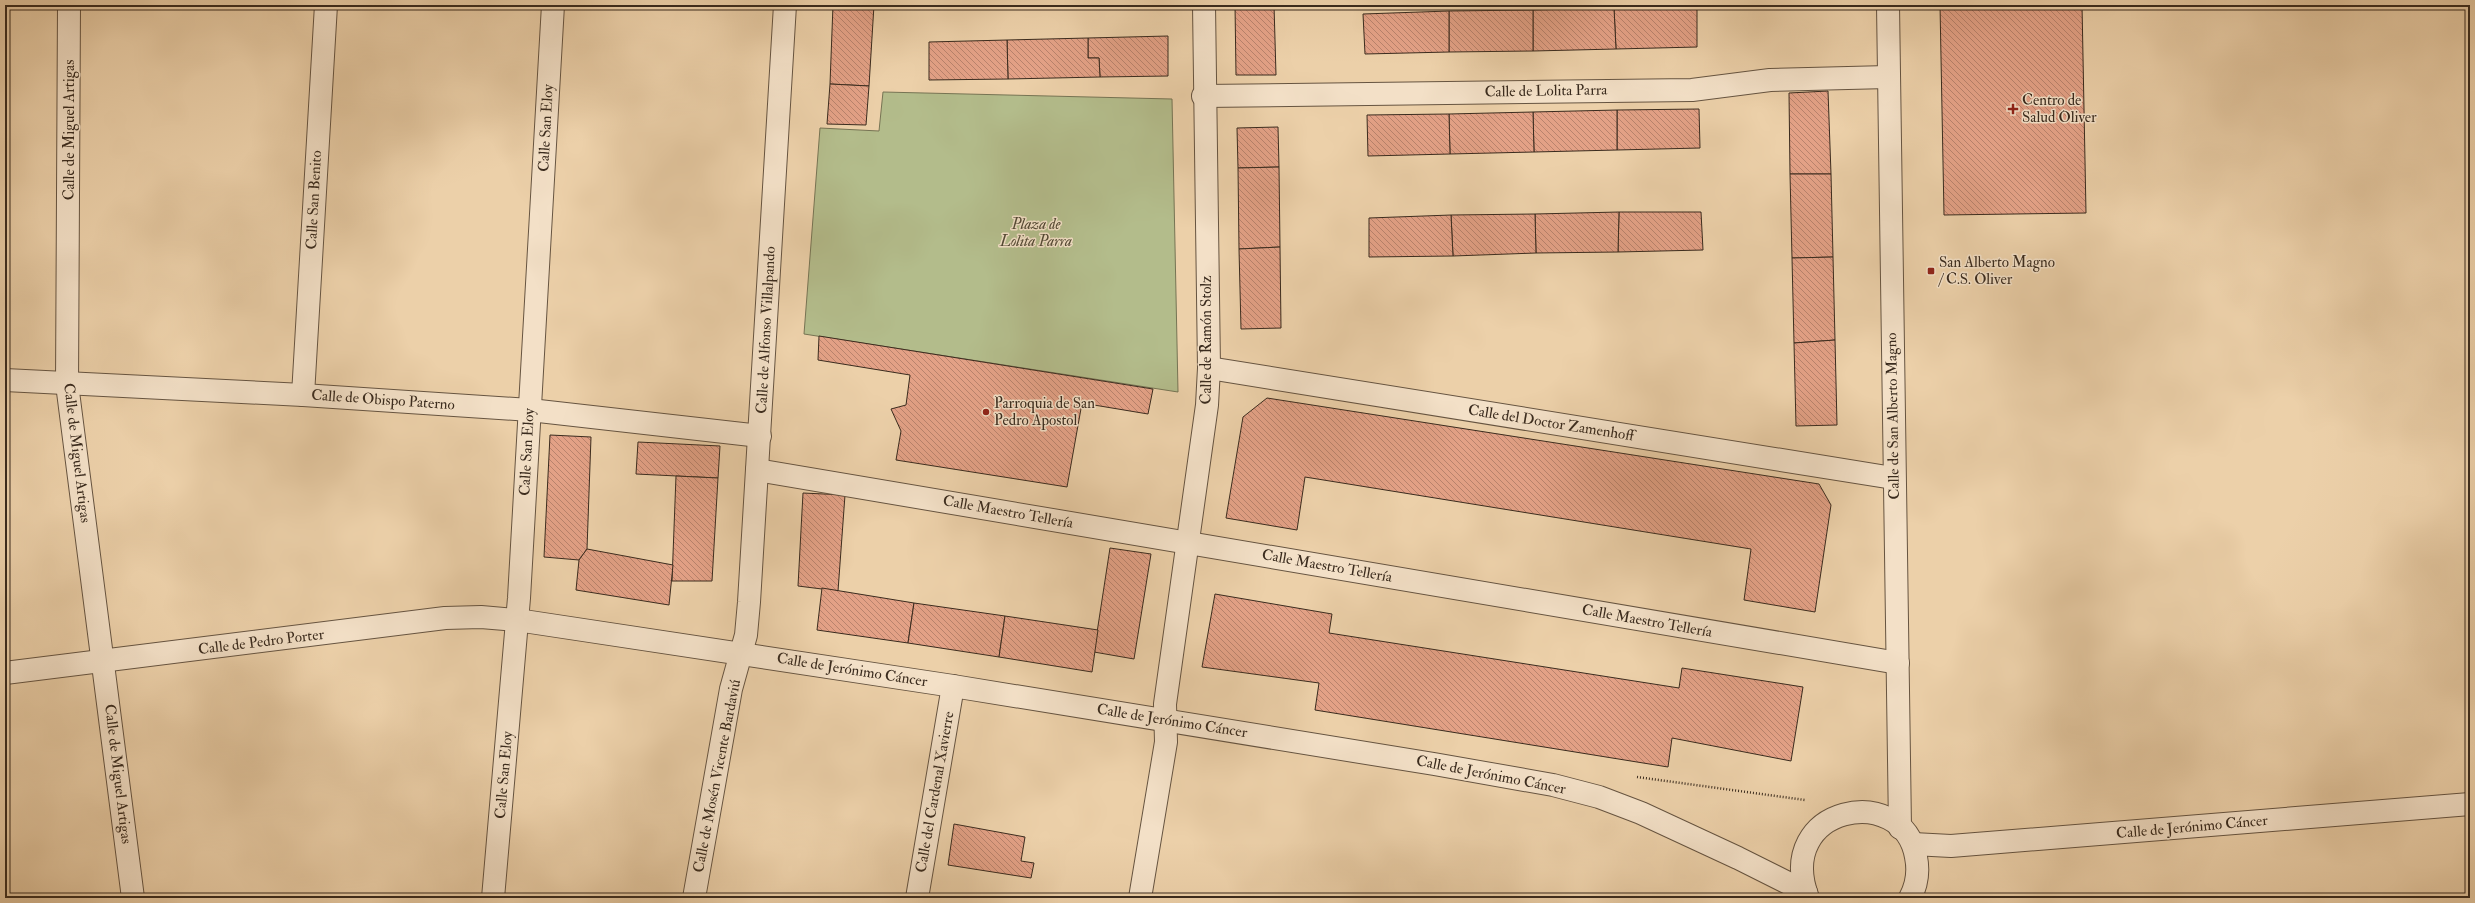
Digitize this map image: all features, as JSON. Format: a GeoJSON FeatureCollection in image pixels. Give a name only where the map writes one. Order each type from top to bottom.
{"type":"FeatureCollection","features":[{"type":"Feature","properties":{"kind":"street","name":"Calle de Miguel Artigas"},"geometry":{"type":"LineString","coordinates":[[69,5],[67,384],[104,662],[133,898]]}},
{"type":"Feature","properties":{"kind":"street","name":"Calle San Benito"},"geometry":{"type":"LineString","coordinates":[[303,395],[326,5]]}},
{"type":"Feature","properties":{"kind":"street","name":"Calle San Eloy"},"geometry":{"type":"LineString","coordinates":[[493,898],[517,620],[553,5]]}},
{"type":"Feature","properties":{"kind":"street","name":"Calle de Alfonso Villalpando"},"geometry":{"type":"LineString","coordinates":[[741,654],[749,602],[785,5]]}},
{"type":"Feature","properties":{"kind":"street","name":"Calle de Ramón Stolz"},"geometry":{"type":"LineString","coordinates":[[1140,898],[1166,742],[1165,704],[1207,405],[1209,368],[1204,96],[1204,5]]}},
{"type":"Feature","properties":{"kind":"street","name":"Calle de San Alberto Magno"},"geometry":{"type":"LineString","coordinates":[[1888,5],[1893,478],[1898,663],[1907,836],[1918,865],[1918,878],[1913,896]]}},
{"type":"Feature","properties":{"kind":"street","name":"Calle de Lolita Parra"},"geometry":{"type":"LineString","coordinates":[[1204,96],[1692,90],[1770,80],[1888,77]]}},
{"type":"Feature","properties":{"kind":"street","name":"Calle del Doctor Zamenhoff"},"geometry":{"type":"LineString","coordinates":[[1209,368],[1893,478]]}},
{"type":"Feature","properties":{"kind":"street","name":"Calle de Obispo Paterno"},"geometry":{"type":"LineString","coordinates":[[5,380],[303,395],[530,410],[760,436]]}},
{"type":"Feature","properties":{"kind":"street","name":"Calle Maestro Tellería"},"geometry":{"type":"LineString","coordinates":[[757,470],[1898,663]]}},
{"type":"Feature","properties":{"kind":"street","name":"Calle de Pedro Porter"},"geometry":{"type":"LineString","coordinates":[[5,674],[445,618],[481,617],[517,620]]}},
{"type":"Feature","properties":{"kind":"street","name":"Calle de Jerónimo Cáncer"},"geometry":{"type":"LineString","coordinates":[[517,620],[953,686],[1434,764],[1553,785],[1599,797],[1642,813],[1738,858],[1807,895]]}},
{"type":"Feature","properties":{"kind":"street","name":"Calle de Mosén Vicente Bardaviú"},"geometry":{"type":"LineString","coordinates":[[694,898],[731,689],[741,654]]}},
{"type":"Feature","properties":{"kind":"street","name":"Calle del Cardenal Xavierre"},"geometry":{"type":"LineString","coordinates":[[917,898],[953,686]]}},
{"type":"Feature","properties":{"kind":"street","name":"Calle de Jerónimo Cáncer"},"geometry":{"type":"LineString","coordinates":[[1907,836],[1951,846],[2470,804]]}},
{"type":"Feature","properties":{"kind":"street"},"geometry":{"type":"LineString","coordinates":[[1807,895],[1801,866],[1805,848],[1815,832],[1829,820],[1846,812],[1870,812],[1883,816],[1907,836]]}},
{"type":"Feature","properties":{"kind":"path"},"geometry":{"type":"LineString","coordinates":[[1633,776],[1806,800]]}},
{"type":"Feature","properties":{"kind":"green space","name":"Plaza de Lolita Parra"},"geometry":{"type":"Polygon","coordinates":[[[883,92],[1172,99],[1178,392],[804,334],[820,128],[879,131],[883,92]]]}},
{"type":"Feature","properties":{"kind":"building"},"geometry":{"type":"Polygon","coordinates":[[[833,5],[874,5],[869,86],[830,84],[833,5]]]}},
{"type":"Feature","properties":{"kind":"building"},"geometry":{"type":"Polygon","coordinates":[[[1235,5],[1274,5],[1276,75],[1236,75],[1235,5]]]}},
{"type":"Feature","properties":{"kind":"building","name":"Centro de Salud Oliver"},"geometry":{"type":"Polygon","coordinates":[[[1940,5],[2082,5],[2086,213],[1944,215],[1940,5]]]}},
{"type":"Feature","properties":{"kind":"building"},"geometry":{"type":"Polygon","coordinates":[[[1697,7],[1697,47],[1616,49],[1614,8],[1697,7]]]}},
{"type":"Feature","properties":{"kind":"building"},"geometry":{"type":"Polygon","coordinates":[[[1614,8],[1616,49],[1533,51],[1533,10],[1614,8]]]}},
{"type":"Feature","properties":{"kind":"building"},"geometry":{"type":"Polygon","coordinates":[[[1533,10],[1533,51],[1449,52],[1449,11],[1533,10]]]}},
{"type":"Feature","properties":{"kind":"building"},"geometry":{"type":"Polygon","coordinates":[[[1449,11],[1449,52],[1365,54],[1363,14],[1449,11]]]}},
{"type":"Feature","properties":{"kind":"building"},"geometry":{"type":"Polygon","coordinates":[[[1168,36],[1168,76],[1100,77],[1099,58],[1088,58],[1088,38],[1168,36]]]}},
{"type":"Feature","properties":{"kind":"building"},"geometry":{"type":"Polygon","coordinates":[[[1088,38],[1088,58],[1099,58],[1100,77],[1008,79],[1007,40],[1088,38]]]}},
{"type":"Feature","properties":{"kind":"building"},"geometry":{"type":"Polygon","coordinates":[[[1007,40],[1008,79],[929,80],[929,42],[1007,40]]]}},
{"type":"Feature","properties":{"kind":"building"},"geometry":{"type":"Polygon","coordinates":[[[830,84],[869,86],[866,125],[827,124],[830,84]]]}},
{"type":"Feature","properties":{"kind":"building"},"geometry":{"type":"Polygon","coordinates":[[[1828,91],[1831,174],[1790,174],[1789,93],[1828,91]]]}},
{"type":"Feature","properties":{"kind":"building"},"geometry":{"type":"Polygon","coordinates":[[[1699,109],[1700,148],[1617,150],[1617,110],[1699,109]]]}},
{"type":"Feature","properties":{"kind":"building"},"geometry":{"type":"Polygon","coordinates":[[[1617,110],[1617,150],[1534,152],[1533,112],[1617,110]]]}},
{"type":"Feature","properties":{"kind":"building"},"geometry":{"type":"Polygon","coordinates":[[[1533,112],[1534,152],[1450,154],[1449,114],[1533,112]]]}},
{"type":"Feature","properties":{"kind":"building"},"geometry":{"type":"Polygon","coordinates":[[[1449,114],[1450,154],[1368,156],[1367,115],[1449,114]]]}},
{"type":"Feature","properties":{"kind":"building"},"geometry":{"type":"Polygon","coordinates":[[[1278,127],[1279,167],[1238,168],[1237,128],[1278,127]]]}},
{"type":"Feature","properties":{"kind":"building"},"geometry":{"type":"Polygon","coordinates":[[[1279,167],[1280,247],[1239,249],[1238,168],[1279,167]]]}},
{"type":"Feature","properties":{"kind":"building"},"geometry":{"type":"Polygon","coordinates":[[[1790,174],[1831,174],[1833,257],[1792,258],[1790,174]]]}},
{"type":"Feature","properties":{"kind":"building"},"geometry":{"type":"Polygon","coordinates":[[[1619,212],[1701,212],[1703,250],[1618,252],[1619,212]]]}},
{"type":"Feature","properties":{"kind":"building"},"geometry":{"type":"Polygon","coordinates":[[[1619,212],[1618,252],[1536,253],[1535,214],[1619,212]]]}},
{"type":"Feature","properties":{"kind":"building"},"geometry":{"type":"Polygon","coordinates":[[[1535,214],[1536,253],[1453,256],[1451,215],[1535,214]]]}},
{"type":"Feature","properties":{"kind":"building"},"geometry":{"type":"Polygon","coordinates":[[[1451,215],[1453,256],[1369,257],[1369,218],[1451,215]]]}},
{"type":"Feature","properties":{"kind":"building"},"geometry":{"type":"Polygon","coordinates":[[[1280,247],[1281,328],[1241,329],[1239,249],[1280,247]]]}},
{"type":"Feature","properties":{"kind":"building"},"geometry":{"type":"Polygon","coordinates":[[[1833,257],[1835,340],[1794,343],[1792,258],[1833,257]]]}},
{"type":"Feature","properties":{"kind":"building","name":"Parroquia de San Pedro Apostol"},"geometry":{"type":"Polygon","coordinates":[[[819,336],[1153,389],[1148,414],[1082,403],[1067,487],[896,460],[901,431],[891,409],[906,405],[910,375],[818,360],[819,336]]]}},
{"type":"Feature","properties":{"kind":"building"},"geometry":{"type":"Polygon","coordinates":[[[1835,340],[1837,425],[1796,426],[1794,343],[1835,340]]]}},
{"type":"Feature","properties":{"kind":"building"},"geometry":{"type":"Polygon","coordinates":[[[1267,398],[1819,484],[1831,505],[1815,612],[1744,600],[1751,549],[1305,477],[1297,530],[1226,518],[1243,417],[1267,398]]]}},
{"type":"Feature","properties":{"kind":"building"},"geometry":{"type":"Polygon","coordinates":[[[550,435],[591,437],[587,549],[579,560],[544,557],[550,435]]]}},
{"type":"Feature","properties":{"kind":"building"},"geometry":{"type":"Polygon","coordinates":[[[638,442],[720,446],[718,478],[636,474],[638,442]]]}},
{"type":"Feature","properties":{"kind":"building"},"geometry":{"type":"Polygon","coordinates":[[[676,476],[718,478],[712,581],[672,581],[676,476]]]}},
{"type":"Feature","properties":{"kind":"building"},"geometry":{"type":"Polygon","coordinates":[[[803,493],[845,495],[838,591],[798,586],[803,493]]]}},
{"type":"Feature","properties":{"kind":"building"},"geometry":{"type":"Polygon","coordinates":[[[1110,548],[1151,554],[1134,659],[1094,652],[1110,548]]]}},
{"type":"Feature","properties":{"kind":"building"},"geometry":{"type":"Polygon","coordinates":[[[587,549],[673,565],[669,605],[576,590],[579,560],[587,549]]]}},
{"type":"Feature","properties":{"kind":"building"},"geometry":{"type":"Polygon","coordinates":[[[822,588],[914,603],[908,643],[817,630],[822,588]]]}},
{"type":"Feature","properties":{"kind":"building"},"geometry":{"type":"Polygon","coordinates":[[[1215,594],[1332,614],[1329,633],[1679,688],[1682,668],[1803,687],[1791,761],[1672,738],[1668,767],[1315,710],[1319,683],[1202,667],[1215,594]]]}},
{"type":"Feature","properties":{"kind":"building"},"geometry":{"type":"Polygon","coordinates":[[[914,603],[1005,616],[999,657],[908,643],[914,603]]]}},
{"type":"Feature","properties":{"kind":"building"},"geometry":{"type":"Polygon","coordinates":[[[1005,616],[1098,630],[1092,672],[999,657],[1005,616]]]}},
{"type":"Feature","properties":{"kind":"building"},"geometry":{"type":"Polygon","coordinates":[[[954,824],[1025,837],[1021,861],[1034,863],[1031,878],[948,865],[954,824]]]}},
{"type":"Feature","properties":{"kind":"place","name":"Centro de Salud Oliver"},"geometry":{"type":"Point","coordinates":[2013,109]}},
{"type":"Feature","properties":{"kind":"place","name":"San Alberto Magno / C.S. Oliver"},"geometry":{"type":"Point","coordinates":[1931,271]}},
{"type":"Feature","properties":{"kind":"place","name":"Parroquia de San Pedro Apostol"},"geometry":{"type":"Point","coordinates":[986,412]}}]}
